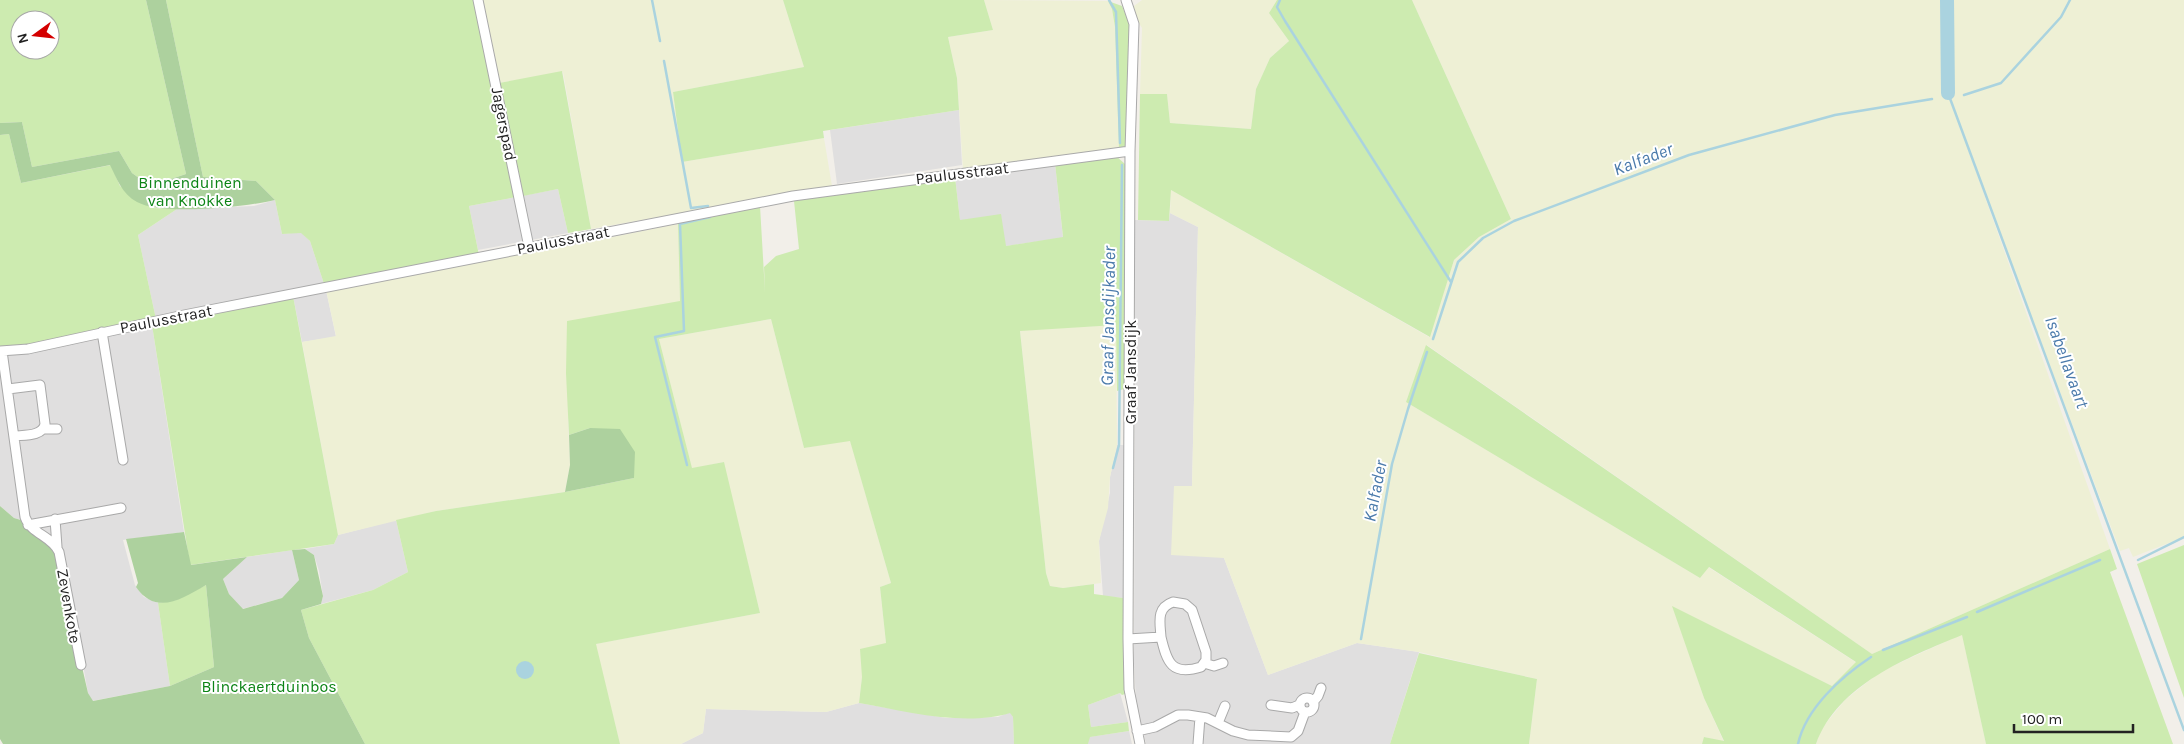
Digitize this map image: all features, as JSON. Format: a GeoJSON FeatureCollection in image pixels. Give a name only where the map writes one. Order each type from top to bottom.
{"type":"FeatureCollection","features":[{"type":"Feature","properties":{"kind":"street","name":"Jagerspad"},"geometry":{"type":"LineString","coordinates":[[478,0],[529,247]]}},
{"type":"Feature","properties":{"kind":"street","name":"Graaf Jansdijk"},"geometry":{"type":"LineString","coordinates":[[1126,0],[1134,24],[1130,151],[1130,572],[1128,639],[1129,689],[1140,744]]}},
{"type":"Feature","properties":{"kind":"street","name":"Paulusstraat"},"geometry":{"type":"LineString","coordinates":[[1,351],[28,348],[793,196],[1130,151]]}},
{"type":"Feature","properties":{"kind":"street"},"geometry":{"type":"LineString","coordinates":[[102,332],[123,460]]}},
{"type":"Feature","properties":{"kind":"street"},"geometry":{"type":"LineString","coordinates":[[1,351],[15,436],[25,517],[28,524],[121,508]]}},
{"type":"Feature","properties":{"kind":"street"},"geometry":{"type":"LineString","coordinates":[[8,389],[40,385],[44,429]]}},
{"type":"Feature","properties":{"kind":"street"},"geometry":{"type":"LineString","coordinates":[[15,436],[40,433],[44,429],[57,429]]}},
{"type":"Feature","properties":{"kind":"street","name":"Zevenkote"},"geometry":{"type":"LineString","coordinates":[[55,519],[57,547],[81,665]]}},
{"type":"Feature","properties":{"kind":"street","name":"Zevenkote"},"geometry":{"type":"LineString","coordinates":[[28,524],[57,547]]}},
{"type":"Feature","properties":{"kind":"street"},"geometry":{"type":"LineString","coordinates":[[1173,602],[1185,604],[1192,610],[1204,644],[1206,652],[1204,663],[1201,667],[1192,670],[1183,671],[1175,669],[1167,657],[1161,637],[1159,614],[1162,608],[1173,602]]}},
{"type":"Feature","properties":{"kind":"street"},"geometry":{"type":"LineString","coordinates":[[1128,639],[1161,637]]}},
{"type":"Feature","properties":{"kind":"street"},"geometry":{"type":"LineString","coordinates":[[1204,663],[1214,666],[1223,663]]}},
{"type":"Feature","properties":{"kind":"street"},"geometry":{"type":"LineString","coordinates":[[1137,731],[1154,726],[1178,715],[1200,717],[1218,723],[1247,740],[1285,738],[1296,740],[1303,699],[1307,698],[1312,702],[1318,696],[1321,688]]}},
{"type":"Feature","properties":{"kind":"street"},"geometry":{"type":"LineString","coordinates":[[1271,705],[1302,709]]}},
{"type":"Feature","properties":{"kind":"street"},"geometry":{"type":"LineString","coordinates":[[1218,723],[1225,706]]}},
{"type":"Feature","properties":{"kind":"street"},"geometry":{"type":"LineString","coordinates":[[1198,744],[1200,717]]}},
{"type":"Feature","properties":{"kind":"shaded area"},"geometry":{"type":"Polygon","coordinates":[[[959,110],[962,165],[837,184],[830,130],[959,110]]]}},
{"type":"Feature","properties":{"kind":"shaded area"},"geometry":{"type":"Polygon","coordinates":[[[1055,163],[1063,238],[1006,246],[965,220],[960,220],[955,177],[1055,163]]]}},
{"type":"Feature","properties":{"kind":"shaded area"},"geometry":{"type":"Polygon","coordinates":[[[558,189],[568,233],[478,250],[469,206],[558,189]]]}},
{"type":"Feature","properties":{"kind":"shaded area"},"geometry":{"type":"Polygon","coordinates":[[[275,200],[282,234],[301,232],[310,241],[326,290],[336,337],[302,342],[293,296],[157,324],[138,235],[177,209],[254,206],[275,200]]]}},
{"type":"Feature","properties":{"kind":"shaded area"},"geometry":{"type":"Polygon","coordinates":[[[1170,213],[1198,227],[1192,486],[1174,486],[1224,558],[1268,675],[1357,643],[1419,652],[1390,744],[1146,744],[1136,701],[1134,663],[1135,220],[1169,221],[1170,213]]]}},
{"type":"Feature","properties":{"kind":"shaded area"},"geometry":{"type":"Polygon","coordinates":[[[152,325],[184,532],[123,540],[135,585],[144,597],[158,603],[170,686],[92,701],[88,693],[83,665],[24,521],[14,518],[0,506],[0,356],[152,325]]]}},
{"type":"Feature","properties":{"kind":"shaded area"},"geometry":{"type":"Polygon","coordinates":[[[1117,445],[1124,445],[1123,598],[1103,596],[1099,541],[1110,493],[1110,477],[1117,445]]]}},
{"type":"Feature","properties":{"kind":"shaded area"},"geometry":{"type":"Polygon","coordinates":[[[396,520],[408,572],[373,590],[321,604],[323,596],[319,571],[314,555],[305,549],[334,544],[338,535],[396,520]]]}},
{"type":"Feature","properties":{"kind":"shaded area"},"geometry":{"type":"Polygon","coordinates":[[[292,550],[299,580],[282,598],[242,609],[229,594],[223,579],[247,557],[292,550]]]}},
{"type":"Feature","properties":{"kind":"shaded area"},"geometry":{"type":"Polygon","coordinates":[[[1120,693],[1128,722],[1091,727],[1088,705],[1120,693]]]}},
{"type":"Feature","properties":{"kind":"shaded area"},"geometry":{"type":"Polygon","coordinates":[[[859,703],[946,718],[998,717],[1010,712],[1013,717],[1014,744],[681,744],[703,733],[706,709],[826,712],[859,703]]]}},
{"type":"Feature","properties":{"kind":"shaded area"},"geometry":{"type":"Polygon","coordinates":[[[1129,731],[1132,744],[1088,744],[1089,737],[1129,731]]]}},
{"type":"Feature","properties":{"kind":"green space"},"geometry":{"type":"Polygon","coordinates":[[[0,0],[146,0],[186,174],[150,186],[132,173],[119,151],[32,167],[22,122],[0,123],[0,0]]]}},
{"type":"Feature","properties":{"kind":"green space","name":"Binnenduinen van Knokke"},"geometry":{"type":"Polygon","coordinates":[[[146,0],[166,0],[203,177],[256,181],[275,200],[204,209],[165,209],[149,206],[137,202],[127,195],[120,186],[110,165],[21,183],[9,134],[0,135],[0,123],[22,122],[32,167],[119,151],[132,173],[150,186],[186,174],[146,0]]]}},
{"type":"Feature","properties":{"kind":"green space"},"geometry":{"type":"Polygon","coordinates":[[[166,0],[475,0],[516,197],[469,206],[480,260],[326,290],[310,241],[301,233],[282,234],[275,200],[256,181],[203,177],[166,0]]]}},
{"type":"Feature","properties":{"kind":"green space"},"geometry":{"type":"Polygon","coordinates":[[[481,0],[783,0],[804,67],[673,92],[682,162],[824,138],[832,186],[591,229],[563,72],[499,83],[481,0]]]}},
{"type":"Feature","properties":{"kind":"green space"},"geometry":{"type":"Polygon","coordinates":[[[783,0],[984,0],[993,30],[948,37],[957,78],[959,110],[823,131],[824,138],[682,162],[673,92],[804,67],[783,0]]]}},
{"type":"Feature","properties":{"kind":"green space"},"geometry":{"type":"Polygon","coordinates":[[[984,0],[1108,1],[1112,9],[1115,27],[1119,149],[963,169],[957,78],[948,37],[993,30],[984,0]]]}},
{"type":"Feature","properties":{"kind":"green space"},"geometry":{"type":"Polygon","coordinates":[[[1142,0],[1277,0],[1269,13],[1289,41],[1270,58],[1256,89],[1251,129],[1170,123],[1167,94],[1140,94],[1142,28],[1130,9],[1142,0]]]}},
{"type":"Feature","properties":{"kind":"green space"},"geometry":{"type":"Polygon","coordinates":[[[1277,0],[1412,0],[1511,219],[1479,237],[1454,260],[1430,337],[1171,190],[1169,221],[1138,220],[1140,94],[1167,94],[1170,123],[1251,129],[1256,89],[1270,58],[1289,41],[1269,13],[1277,0]]]}},
{"type":"Feature","properties":{"kind":"green space"},"geometry":{"type":"Polygon","coordinates":[[[1412,0],[2184,0],[2184,537],[2133,557],[2129,548],[2120,551],[1962,132],[2110,549],[1872,654],[1427,345],[1406,402],[1700,578],[1708,567],[1857,663],[1832,686],[1673,607],[1704,698],[1724,742],[1705,737],[1702,744],[1529,744],[1537,679],[1419,652],[1357,643],[1268,675],[1224,558],[1171,555],[1174,486],[1192,486],[1198,227],[1170,213],[1171,190],[1429,337],[1454,260],[1479,237],[1511,219],[1412,0]]]}},
{"type":"Feature","properties":{"kind":"green space"},"geometry":{"type":"Polygon","coordinates":[[[1108,1],[1122,6],[1130,25],[1128,139],[1125,146],[1119,149],[1115,27],[1112,9],[1108,1]]]}},
{"type":"Feature","properties":{"kind":"green space"},"geometry":{"type":"Polygon","coordinates":[[[562,71],[591,229],[568,233],[558,189],[523,196],[499,83],[562,71]]]}},
{"type":"Feature","properties":{"kind":"green space"},"geometry":{"type":"Polygon","coordinates":[[[9,134],[21,183],[111,165],[120,186],[152,208],[177,209],[138,235],[157,324],[293,296],[338,535],[334,544],[190,565],[152,325],[0,356],[0,135],[9,134]]]}},
{"type":"Feature","properties":{"kind":"green space"},"geometry":{"type":"Polygon","coordinates":[[[1116,156],[1125,164],[1128,170],[1124,389],[1117,391],[1116,325],[1020,331],[1046,573],[1050,586],[1063,588],[1094,584],[1094,594],[1123,598],[1125,694],[1122,695],[1120,693],[1088,705],[1091,727],[1128,722],[1129,731],[1090,737],[1088,744],[1014,744],[1013,717],[1010,713],[992,717],[954,718],[859,703],[862,677],[860,649],[886,643],[880,587],[891,583],[850,441],[804,448],[771,319],[659,339],[692,468],[724,462],[760,613],[596,644],[620,744],[365,744],[309,638],[301,610],[373,590],[408,572],[396,520],[436,511],[565,492],[634,478],[590,428],[569,435],[566,373],[567,321],[680,301],[678,224],[760,206],[765,292],[764,267],[776,256],[799,249],[794,201],[955,177],[960,220],[1001,214],[1006,246],[1063,237],[1055,163],[1116,156]]]}},
{"type":"Feature","properties":{"kind":"green space"},"geometry":{"type":"Polygon","coordinates":[[[678,224],[680,301],[568,419],[570,465],[565,492],[436,511],[338,535],[302,342],[336,336],[326,290],[566,243],[567,246],[678,224]]]}},
{"type":"Feature","properties":{"kind":"green space"},"geometry":{"type":"Polygon","coordinates":[[[771,319],[804,448],[850,440],[891,583],[880,587],[886,643],[862,677],[859,703],[826,712],[706,709],[703,733],[681,744],[620,744],[595,644],[760,613],[723,462],[692,469],[659,339],[771,319]]]}},
{"type":"Feature","properties":{"kind":"green space"},"geometry":{"type":"Polygon","coordinates":[[[1116,325],[1117,445],[1110,477],[1108,508],[1099,541],[1101,583],[1063,588],[1050,586],[1046,573],[1020,330],[1116,325]]]}},
{"type":"Feature","properties":{"kind":"green space"},"geometry":{"type":"Polygon","coordinates":[[[1426,345],[1872,654],[2110,549],[2117,569],[2110,572],[2173,744],[1986,744],[1962,635],[1897,664],[1857,689],[1840,705],[1826,723],[1816,744],[1702,744],[1704,737],[1724,741],[1704,698],[1672,606],[1832,686],[1856,662],[1709,567],[1700,578],[1406,402],[1426,345]]]}},
{"type":"Feature","properties":{"kind":"green space"},"geometry":{"type":"Polygon","coordinates":[[[590,428],[620,429],[635,452],[634,478],[565,492],[570,465],[569,435],[590,428]]]}},
{"type":"Feature","properties":{"kind":"green space","name":"Blinckaertduinbos"},"geometry":{"type":"Polygon","coordinates":[[[0,506],[14,518],[24,521],[55,549],[88,693],[93,701],[170,686],[214,667],[206,585],[170,602],[152,601],[144,596],[136,587],[138,583],[126,539],[184,532],[191,565],[247,557],[223,579],[229,594],[243,609],[282,598],[299,580],[292,550],[305,549],[314,555],[323,596],[321,604],[301,610],[309,638],[365,744],[3,744],[0,739],[0,506]]]}},
{"type":"Feature","properties":{"kind":"green space"},"geometry":{"type":"Polygon","coordinates":[[[2184,545],[2184,698],[2137,564],[2184,545]]]}},
{"type":"Feature","properties":{"kind":"green space"},"geometry":{"type":"Polygon","coordinates":[[[206,585],[214,667],[170,686],[158,603],[176,600],[206,585]]]}},
{"type":"Feature","properties":{"kind":"green space"},"geometry":{"type":"Polygon","coordinates":[[[1962,634],[1986,744],[1816,744],[1822,728],[1845,700],[1880,672],[1962,634]]]}},
{"type":"Feature","properties":{"kind":"green space"},"geometry":{"type":"Polygon","coordinates":[[[1419,653],[1537,679],[1529,744],[1390,744],[1419,653]]]}},
{"type":"Feature","properties":{"kind":"water"},"geometry":{"type":"Polygon","coordinates":[[[525,661],[531,664],[534,670],[531,676],[525,679],[519,676],[516,670],[519,664],[525,661]]]}},
{"type":"Feature","properties":{"kind":"waterway"},"geometry":{"type":"LineString","coordinates":[[652,0],[660,41]]}},
{"type":"Feature","properties":{"kind":"waterway","name":"Graaf Jansdijkader"},"geometry":{"type":"LineString","coordinates":[[1109,0],[1116,12],[1120,143]]}},
{"type":"Feature","properties":{"kind":"waterway"},"geometry":{"type":"LineString","coordinates":[[1280,0],[1277,7],[1285,21],[1451,282]]}},
{"type":"Feature","properties":{"kind":"waterway","name":"Isabellavaart"},"geometry":{"type":"LineString","coordinates":[[1947,0],[1948,93]]}},
{"type":"Feature","properties":{"kind":"waterway"},"geometry":{"type":"LineString","coordinates":[[1964,95],[2001,83],[2061,17],[2070,0]]}},
{"type":"Feature","properties":{"kind":"waterway"},"geometry":{"type":"LineString","coordinates":[[664,61],[691,208],[708,206]]}},
{"type":"Feature","properties":{"kind":"waterway","name":"Isabellavaart"},"geometry":{"type":"LineString","coordinates":[[1948,93],[2184,730]]}},
{"type":"Feature","properties":{"kind":"waterway","name":"Kalfader"},"geometry":{"type":"LineString","coordinates":[[1433,339],[1458,262],[1483,238],[1514,221],[1689,155],[1835,115],[1932,99]]}},
{"type":"Feature","properties":{"kind":"waterway","name":"Graaf Jansdijkader"},"geometry":{"type":"LineString","coordinates":[[1113,468],[1119,445],[1122,165]]}},
{"type":"Feature","properties":{"kind":"waterway"},"geometry":{"type":"LineString","coordinates":[[687,465],[655,337],[684,331],[680,224],[710,217]]}},
{"type":"Feature","properties":{"kind":"waterway","name":"Kalfader"},"geometry":{"type":"LineString","coordinates":[[1361,639],[1392,464],[1427,352]]}},
{"type":"Feature","properties":{"kind":"waterway"},"geometry":{"type":"LineString","coordinates":[[2138,560],[2184,537]]}},
{"type":"Feature","properties":{"kind":"waterway"},"geometry":{"type":"LineString","coordinates":[[1977,612],[2100,560]]}},
{"type":"Feature","properties":{"kind":"waterway"},"geometry":{"type":"LineString","coordinates":[[1883,650],[1967,617]]}},
{"type":"Feature","properties":{"kind":"waterway"},"geometry":{"type":"LineString","coordinates":[[1798,744],[1809,718],[1826,694],[1871,657]]}}]}
